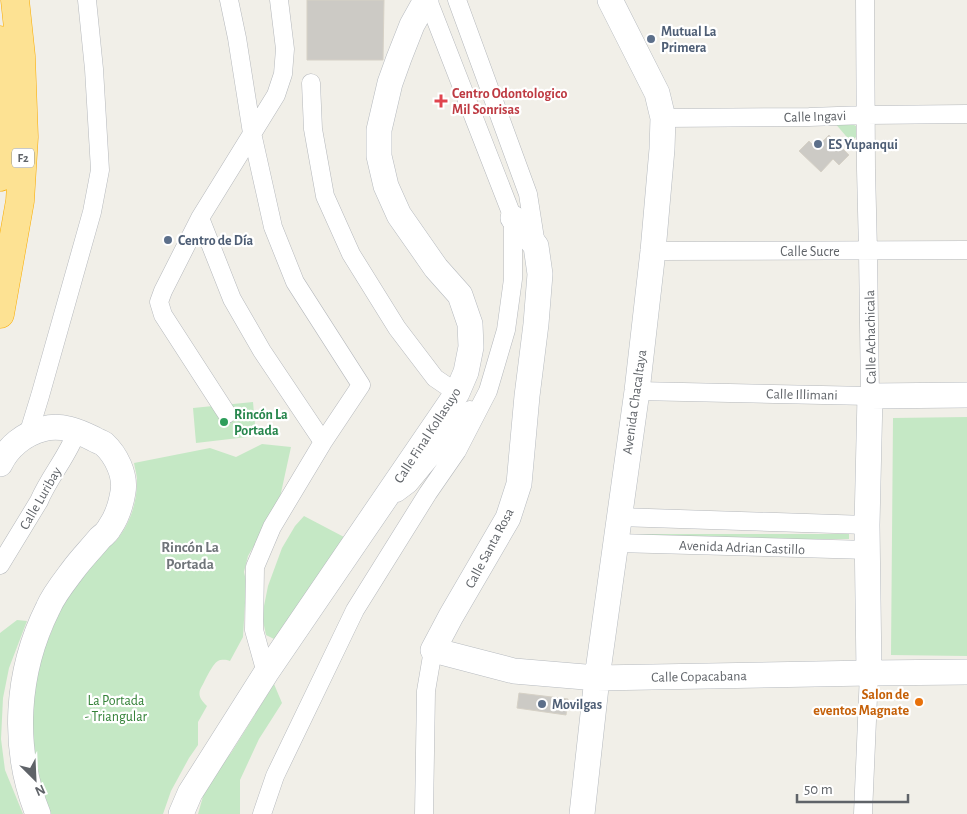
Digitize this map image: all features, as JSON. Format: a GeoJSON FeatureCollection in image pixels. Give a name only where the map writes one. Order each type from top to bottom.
{"type":"FeatureCollection","features":[{"type":"Feature","properties":{"kind":"highway","name":"F2"},"geometry":{"type":"LineString","coordinates":[[0,314],[20,201],[24,137],[21,56],[15,0]]}},
{"type":"Feature","properties":{"kind":"highway","name":"F2"},"geometry":{"type":"LineString","coordinates":[[0,40],[2,58],[0,177]]}},
{"type":"Feature","properties":{"kind":"street"},"geometry":{"type":"LineString","coordinates":[[28,434],[92,212],[100,170],[94,69],[87,0]]}},
{"type":"Feature","properties":{"kind":"street"},"geometry":{"type":"LineString","coordinates":[[229,0],[252,133],[273,228],[295,282],[361,386],[323,442],[272,527],[254,567],[254,630],[266,673]]}},
{"type":"Feature","properties":{"kind":"street"},"geometry":{"type":"LineString","coordinates":[[228,414],[163,315],[159,302],[200,218],[276,95],[283,74],[285,49],[279,0]]}},
{"type":"Feature","properties":{"kind":"street"},"geometry":{"type":"LineString","coordinates":[[427,0],[513,218],[536,246]]}},
{"type":"Feature","properties":{"kind":"street","name":"Calle Final Kollasuyo"},"geometry":{"type":"LineString","coordinates":[[181,814],[190,793],[266,673],[456,393],[466,372],[470,347],[470,324],[460,295],[436,268],[399,215],[386,186],[379,156],[379,130],[390,83],[412,25],[427,0]]}},
{"type":"Feature","properties":{"kind":"street","name":"Calle Santa Rosa"},"geometry":{"type":"LineString","coordinates":[[424,814],[426,691],[434,650],[451,616],[508,518],[519,484],[540,274],[528,194],[456,0]]}},
{"type":"Feature","properties":{"kind":"street","name":"Avenida Chacaltaya"},"geometry":{"type":"LineString","coordinates":[[582,814],[596,678],[637,392],[662,149],[662,118],[657,92],[610,0]]}},
{"type":"Feature","properties":{"kind":"street","name":"Calle Achachicala"},"geometry":{"type":"LineString","coordinates":[[865,0],[870,396],[867,525],[869,673]]}},
{"type":"Feature","properties":{"kind":"street"},"geometry":{"type":"LineString","coordinates":[[311,83],[313,129],[326,196],[351,254],[402,335],[435,378],[456,393]]}},
{"type":"Feature","properties":{"kind":"street","name":"Calle Ingavi"},"geometry":{"type":"LineString","coordinates":[[662,118],[967,114]]}},
{"type":"Feature","properties":{"kind":"street"},"geometry":{"type":"LineString","coordinates":[[200,218],[232,299],[262,351],[323,442]]}},
{"type":"Feature","properties":{"kind":"street","name":"Calle Final Kollasuyo"},"geometry":{"type":"LineString","coordinates":[[262,814],[275,776],[355,610],[428,493],[457,451],[488,391],[506,330],[513,279],[513,218]]}},
{"type":"Feature","properties":{"kind":"street","name":"Calle Sucre"},"geometry":{"type":"LineString","coordinates":[[653,251],[967,250]]}},
{"type":"Feature","properties":{"kind":"street"},"geometry":{"type":"LineString","coordinates":[[385,498],[396,494],[409,484],[470,409],[488,391]]}},
{"type":"Feature","properties":{"kind":"street","name":"Calle Illimani"},"geometry":{"type":"LineString","coordinates":[[637,392],[870,396],[967,395]]}},
{"type":"Feature","properties":{"kind":"street"},"geometry":{"type":"LineString","coordinates":[[0,464],[7,452],[28,434],[43,429],[59,427],[77,431],[103,444],[115,457],[121,471],[124,489],[119,510],[110,528],[78,562],[48,607],[27,662],[21,699],[20,730],[23,761],[38,814]]}},
{"type":"Feature","properties":{"kind":"street","name":"Calle Luribay"},"geometry":{"type":"LineString","coordinates":[[0,564],[39,501],[77,431]]}},
{"type":"Feature","properties":{"kind":"street","name":"Avenida Adrian Castillo"},"geometry":{"type":"LineString","coordinates":[[618,518],[867,525]]}},
{"type":"Feature","properties":{"kind":"street","name":"Avenida Adrian Castillo"},"geometry":{"type":"LineString","coordinates":[[616,543],[868,550]]}},
{"type":"Feature","properties":{"kind":"street","name":"Calle Copacabana"},"geometry":{"type":"LineString","coordinates":[[434,650],[514,671],[596,678],[967,672]]}},
{"type":"Feature","properties":{"kind":"street"},"geometry":{"type":"LineString","coordinates":[[863,814],[869,673]]}},
{"type":"Feature","properties":{"kind":"green space"},"geometry":{"type":"Polygon","coordinates":[[[834,122],[850,123],[856,126],[856,137],[851,142],[834,122]]]}},
{"type":"Feature","properties":{"kind":"green space","name":"Rincón La Portada"},"geometry":{"type":"Polygon","coordinates":[[[253,402],[256,436],[196,443],[193,408],[253,402]]]}},
{"type":"Feature","properties":{"kind":"green space"},"geometry":{"type":"Polygon","coordinates":[[[967,417],[967,656],[891,655],[893,418],[967,417]]]}},
{"type":"Feature","properties":{"kind":"green space","name":"La Portada - Triangular"},"geometry":{"type":"Polygon","coordinates":[[[262,444],[291,447],[279,502],[248,556],[244,572],[248,589],[245,603],[243,637],[230,661],[218,661],[200,690],[200,697],[207,706],[198,722],[198,745],[171,791],[163,814],[51,814],[39,776],[33,736],[34,697],[41,658],[58,614],[67,597],[105,550],[116,541],[129,520],[137,489],[134,463],[210,448],[236,457],[262,444]]]}},
{"type":"Feature","properties":{"kind":"green space"},"geometry":{"type":"Polygon","coordinates":[[[304,516],[344,537],[276,640],[266,635],[262,616],[268,586],[282,548],[295,526],[304,516]]]}},
{"type":"Feature","properties":{"kind":"green space"},"geometry":{"type":"Polygon","coordinates":[[[634,534],[849,534],[849,539],[634,539],[634,534]]]}},
{"type":"Feature","properties":{"kind":"green space"},"geometry":{"type":"Polygon","coordinates":[[[17,620],[27,621],[9,668],[3,698],[1,739],[5,770],[23,814],[0,814],[0,633],[17,620]]]}},
{"type":"Feature","properties":{"kind":"green space"},"geometry":{"type":"Polygon","coordinates":[[[274,684],[282,703],[259,739],[240,780],[240,814],[198,814],[208,779],[231,753],[274,684]]]}},
{"type":"Feature","properties":{"kind":"building"},"geometry":{"type":"Polygon","coordinates":[[[307,0],[384,0],[383,60],[307,60],[307,0]]]}},
{"type":"Feature","properties":{"kind":"building"},"geometry":{"type":"Polygon","coordinates":[[[829,135],[849,155],[839,165],[833,159],[821,172],[799,151],[809,141],[816,148],[829,135]]]}},
{"type":"Feature","properties":{"kind":"building","name":"Movilgas"},"geometry":{"type":"Polygon","coordinates":[[[519,693],[568,699],[566,715],[517,708],[519,693]]]}},
{"type":"Feature","properties":{"kind":"place","name":"Mutual La Primera"},"geometry":{"type":"Point","coordinates":[651,39]}},
{"type":"Feature","properties":{"kind":"place","name":"Centro Odontologico Mil Sonrisas"},"geometry":{"type":"Point","coordinates":[441,101]}},
{"type":"Feature","properties":{"kind":"place","name":"ES Yupanqui"},"geometry":{"type":"Point","coordinates":[818,144]}},
{"type":"Feature","properties":{"kind":"place","name":"Centro de Día"},"geometry":{"type":"Point","coordinates":[168,240]}},
{"type":"Feature","properties":{"kind":"place","name":"Rincón La Portada"},"geometry":{"type":"Point","coordinates":[224,422]}},
{"type":"Feature","properties":{"kind":"place","name":"Salon de eventos Magnate"},"geometry":{"type":"Point","coordinates":[919,702]}},
{"type":"Feature","properties":{"kind":"place","name":"Movilgas"},"geometry":{"type":"Point","coordinates":[542,704]}},
{"type":"Feature","properties":{"kind":"district","name":"Rincón La Portada"},"geometry":{"type":"Point","coordinates":[190,556]}}]}
